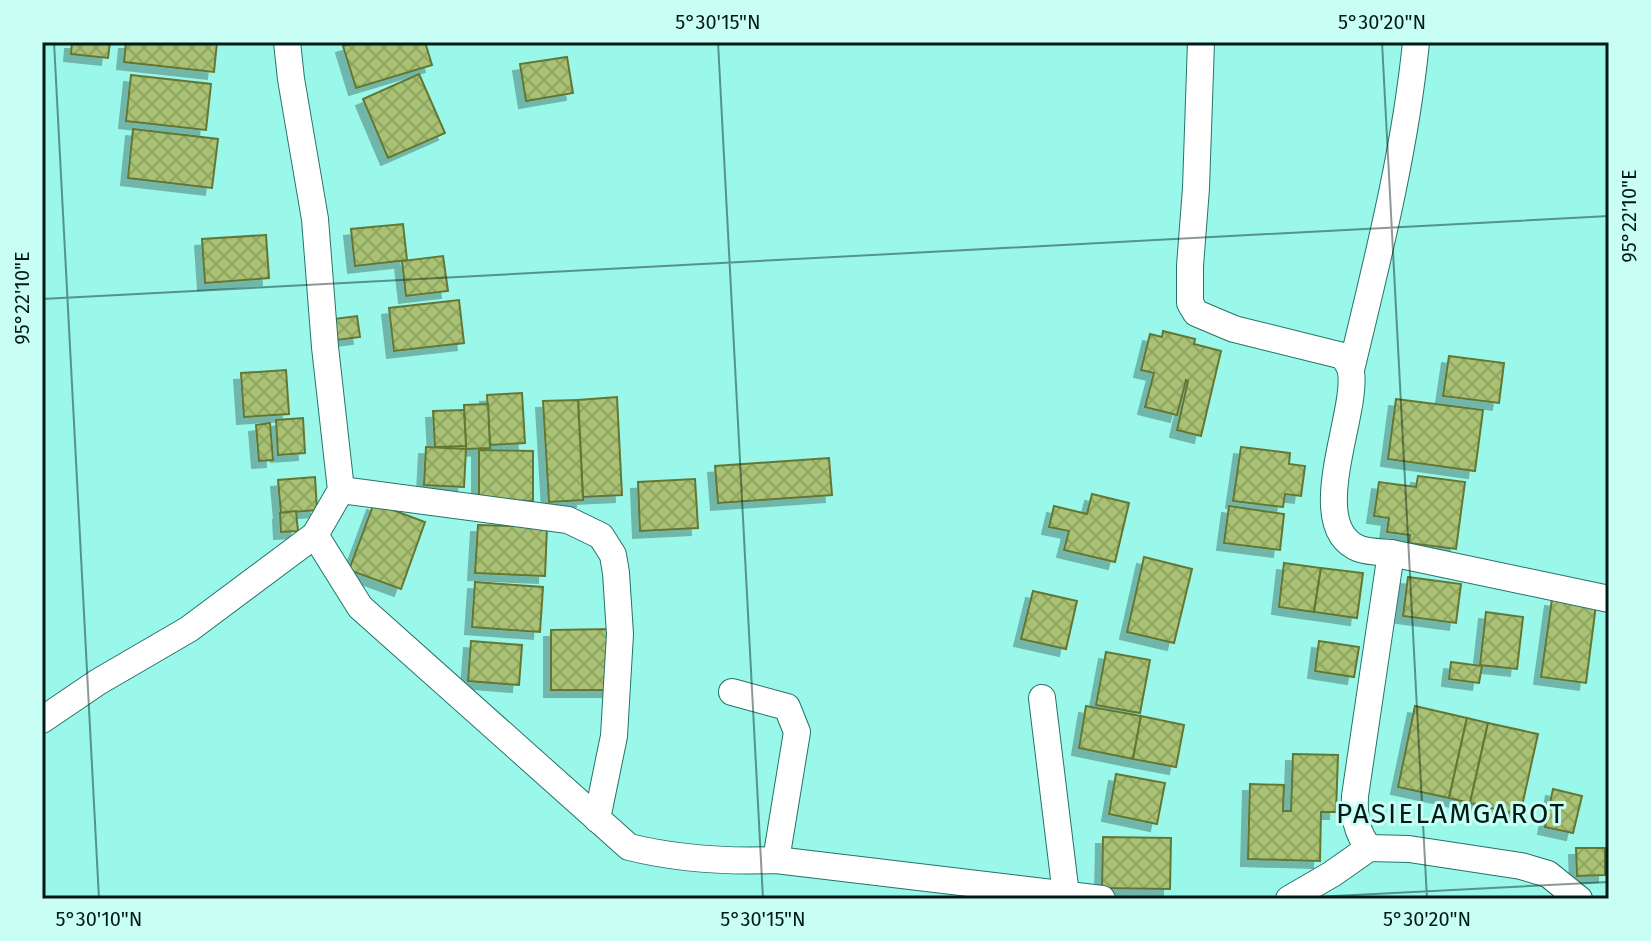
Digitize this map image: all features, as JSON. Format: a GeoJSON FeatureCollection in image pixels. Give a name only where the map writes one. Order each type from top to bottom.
{"type":"FeatureCollection","features":[{"type":"Feature","properties":{"kind":"street"},"geometry":{"type":"LineString","coordinates":[[42,720],[98,682],[189,629],[315,535],[341,490],[315,219],[287,42]]}},
{"type":"Feature","properties":{"kind":"street"},"geometry":{"type":"LineString","coordinates":[[1201,42],[1190,303],[1196,313],[1234,329],[1343,356],[1351,370]]}},
{"type":"Feature","properties":{"kind":"street"},"geometry":{"type":"LineString","coordinates":[[1416,42],[1411,93],[1381,245],[1351,370],[1351,397],[1333,490],[1335,511],[1345,540],[1360,549],[1609,599]]}},
{"type":"Feature","properties":{"kind":"street"},"geometry":{"type":"LineString","coordinates":[[341,490],[568,520],[601,536],[613,555],[620,634],[614,736],[597,819]]}},
{"type":"Feature","properties":{"kind":"street"},"geometry":{"type":"LineString","coordinates":[[315,535],[360,607],[629,847],[668,856],[732,862],[776,860],[1102,899]]}},
{"type":"Feature","properties":{"kind":"street"},"geometry":{"type":"LineString","coordinates":[[1369,848],[1356,822],[1355,796],[1391,553]]}},
{"type":"Feature","properties":{"kind":"street"},"geometry":{"type":"LineString","coordinates":[[732,692],[787,707],[797,732],[776,860]]}},
{"type":"Feature","properties":{"kind":"street"},"geometry":{"type":"LineString","coordinates":[[1042,698],[1066,895]]}},
{"type":"Feature","properties":{"kind":"street"},"geometry":{"type":"LineString","coordinates":[[1289,899],[1369,848],[1409,849],[1521,866],[1548,874],[1579,899]]}},
{"type":"Feature","properties":{"kind":"building"},"geometry":{"type":"Polygon","coordinates":[[[72,42],[110,42],[108,58],[71,54],[72,42]]]}},
{"type":"Feature","properties":{"kind":"building"},"geometry":{"type":"Polygon","coordinates":[[[126,42],[217,42],[214,72],[124,62],[126,42]]]}},
{"type":"Feature","properties":{"kind":"building"},"geometry":{"type":"Polygon","coordinates":[[[356,42],[425,42],[432,65],[356,88],[343,46],[356,42]]]}},
{"type":"Feature","properties":{"kind":"building"},"geometry":{"type":"Polygon","coordinates":[[[567,57],[573,93],[526,101],[520,64],[567,57]]]}},
{"type":"Feature","properties":{"kind":"building"},"geometry":{"type":"Polygon","coordinates":[[[419,74],[445,133],[388,158],[363,99],[419,74]]]}},
{"type":"Feature","properties":{"kind":"building"},"geometry":{"type":"Polygon","coordinates":[[[131,75],[211,84],[206,130],[126,121],[131,75]]]}},
{"type":"Feature","properties":{"kind":"building"},"geometry":{"type":"Polygon","coordinates":[[[133,129],[218,139],[212,188],[128,178],[133,129]]]}},
{"type":"Feature","properties":{"kind":"building"},"geometry":{"type":"Polygon","coordinates":[[[403,224],[407,260],[355,266],[351,229],[403,224]]]}},
{"type":"Feature","properties":{"kind":"building"},"geometry":{"type":"Polygon","coordinates":[[[266,235],[269,278],[205,283],[202,239],[266,235]]]}},
{"type":"Feature","properties":{"kind":"building"},"geometry":{"type":"Polygon","coordinates":[[[443,256],[448,291],[406,296],[402,261],[443,256]]]}},
{"type":"Feature","properties":{"kind":"building"},"geometry":{"type":"Polygon","coordinates":[[[459,300],[464,343],[394,351],[389,308],[459,300]]]}},
{"type":"Feature","properties":{"kind":"building"},"geometry":{"type":"Polygon","coordinates":[[[357,316],[360,337],[329,341],[326,320],[357,316]]]}},
{"type":"Feature","properties":{"kind":"building"},"geometry":{"type":"Polygon","coordinates":[[[1163,331],[1195,339],[1194,344],[1221,351],[1201,436],[1177,430],[1188,381],[1177,415],[1145,407],[1154,373],[1141,370],[1150,334],[1162,337],[1163,331]]]}},
{"type":"Feature","properties":{"kind":"building"},"geometry":{"type":"Polygon","coordinates":[[[1449,356],[1504,363],[1499,403],[1443,396],[1449,356]]]}},
{"type":"Feature","properties":{"kind":"building"},"geometry":{"type":"Polygon","coordinates":[[[286,370],[289,414],[244,417],[241,373],[286,370]]]}},
{"type":"Feature","properties":{"kind":"building"},"geometry":{"type":"Polygon","coordinates":[[[522,393],[525,443],[490,445],[487,395],[522,393]]]}},
{"type":"Feature","properties":{"kind":"building"},"geometry":{"type":"Polygon","coordinates":[[[617,397],[622,495],[583,497],[578,400],[617,397]]]}},
{"type":"Feature","properties":{"kind":"building"},"geometry":{"type":"Polygon","coordinates":[[[1396,399],[1483,410],[1475,471],[1388,459],[1396,399]]]}},
{"type":"Feature","properties":{"kind":"building"},"geometry":{"type":"Polygon","coordinates":[[[578,400],[583,500],[549,502],[543,401],[578,400]]]}},
{"type":"Feature","properties":{"kind":"building"},"geometry":{"type":"Polygon","coordinates":[[[488,404],[490,448],[466,449],[464,405],[488,404]]]}},
{"type":"Feature","properties":{"kind":"building"},"geometry":{"type":"Polygon","coordinates":[[[464,410],[466,446],[435,447],[433,411],[464,410]]]}},
{"type":"Feature","properties":{"kind":"building"},"geometry":{"type":"Polygon","coordinates":[[[303,418],[305,453],[278,455],[276,420],[303,418]]]}},
{"type":"Feature","properties":{"kind":"building"},"geometry":{"type":"Polygon","coordinates":[[[270,423],[273,460],[259,461],[256,425],[270,423]]]}},
{"type":"Feature","properties":{"kind":"building"},"geometry":{"type":"Polygon","coordinates":[[[426,447],[466,449],[464,487],[424,485],[426,447]]]}},
{"type":"Feature","properties":{"kind":"building"},"geometry":{"type":"Polygon","coordinates":[[[1241,447],[1290,453],[1289,464],[1305,466],[1301,496],[1285,494],[1283,507],[1233,501],[1241,447]]]}},
{"type":"Feature","properties":{"kind":"building"},"geometry":{"type":"Polygon","coordinates":[[[479,450],[533,451],[533,501],[479,500],[479,450]]]}},
{"type":"Feature","properties":{"kind":"building"},"geometry":{"type":"Polygon","coordinates":[[[829,458],[832,495],[718,503],[715,466],[829,458]]]}},
{"type":"Feature","properties":{"kind":"building"},"geometry":{"type":"Polygon","coordinates":[[[1418,476],[1465,482],[1456,549],[1409,543],[1410,535],[1387,532],[1389,518],[1374,516],[1379,482],[1416,487],[1418,476]]]}},
{"type":"Feature","properties":{"kind":"building"},"geometry":{"type":"Polygon","coordinates":[[[315,477],[317,510],[281,513],[278,480],[315,477]]]}},
{"type":"Feature","properties":{"kind":"building"},"geometry":{"type":"Polygon","coordinates":[[[695,479],[698,528],[640,531],[638,482],[695,479]]]}},
{"type":"Feature","properties":{"kind":"building"},"geometry":{"type":"Polygon","coordinates":[[[1092,494],[1129,503],[1115,562],[1064,550],[1069,531],[1049,527],[1054,506],[1087,514],[1092,494]]]}},
{"type":"Feature","properties":{"kind":"building"},"geometry":{"type":"Polygon","coordinates":[[[374,503],[425,522],[401,589],[349,570],[374,503]]]}},
{"type":"Feature","properties":{"kind":"building"},"geometry":{"type":"Polygon","coordinates":[[[1229,506],[1284,514],[1280,550],[1224,543],[1229,506]]]}},
{"type":"Feature","properties":{"kind":"building"},"geometry":{"type":"Polygon","coordinates":[[[296,511],[298,531],[281,532],[280,513],[296,511]]]}},
{"type":"Feature","properties":{"kind":"building"},"geometry":{"type":"Polygon","coordinates":[[[478,525],[547,527],[545,576],[475,573],[478,525]]]}},
{"type":"Feature","properties":{"kind":"building"},"geometry":{"type":"Polygon","coordinates":[[[1144,557],[1192,569],[1174,643],[1127,632],[1144,557]]]}},
{"type":"Feature","properties":{"kind":"building"},"geometry":{"type":"Polygon","coordinates":[[[1284,563],[1321,568],[1314,612],[1279,607],[1284,563]]]}},
{"type":"Feature","properties":{"kind":"building"},"geometry":{"type":"Polygon","coordinates":[[[1321,568],[1363,573],[1357,618],[1314,612],[1321,568]]]}},
{"type":"Feature","properties":{"kind":"building"},"geometry":{"type":"Polygon","coordinates":[[[1408,577],[1461,584],[1456,623],[1403,616],[1408,577]]]}},
{"type":"Feature","properties":{"kind":"building"},"geometry":{"type":"Polygon","coordinates":[[[475,582],[543,587],[540,632],[472,627],[475,582]]]}},
{"type":"Feature","properties":{"kind":"building"},"geometry":{"type":"Polygon","coordinates":[[[1033,591],[1077,601],[1066,649],[1021,639],[1033,591]]]}},
{"type":"Feature","properties":{"kind":"building"},"geometry":{"type":"Polygon","coordinates":[[[1552,599],[1596,605],[1586,683],[1541,677],[1552,599]]]}},
{"type":"Feature","properties":{"kind":"building"},"geometry":{"type":"Polygon","coordinates":[[[1486,612],[1523,617],[1517,669],[1480,665],[1486,612]]]}},
{"type":"Feature","properties":{"kind":"building"},"geometry":{"type":"Polygon","coordinates":[[[613,629],[614,690],[551,690],[551,630],[613,629]]]}},
{"type":"Feature","properties":{"kind":"building"},"geometry":{"type":"Polygon","coordinates":[[[471,641],[522,645],[519,685],[468,681],[471,641]]]}},
{"type":"Feature","properties":{"kind":"building"},"geometry":{"type":"Polygon","coordinates":[[[1319,641],[1359,647],[1354,677],[1315,671],[1319,641]]]}},
{"type":"Feature","properties":{"kind":"building"},"geometry":{"type":"Polygon","coordinates":[[[1106,652],[1150,660],[1140,713],[1096,705],[1106,652]]]}},
{"type":"Feature","properties":{"kind":"building"},"geometry":{"type":"Polygon","coordinates":[[[1451,662],[1482,666],[1479,683],[1449,679],[1451,662]]]}},
{"type":"Feature","properties":{"kind":"building"},"geometry":{"type":"Polygon","coordinates":[[[1086,706],[1141,716],[1133,759],[1079,748],[1086,706]]]}},
{"type":"Feature","properties":{"kind":"building"},"geometry":{"type":"Polygon","coordinates":[[[1415,706],[1467,718],[1449,798],[1398,787],[1415,706]]]}},
{"type":"Feature","properties":{"kind":"building"},"geometry":{"type":"Polygon","coordinates":[[[1141,716],[1184,725],[1176,767],[1133,759],[1141,716]]]}},
{"type":"Feature","properties":{"kind":"building"},"geometry":{"type":"Polygon","coordinates":[[[1467,718],[1488,723],[1470,803],[1449,798],[1467,718]]]}},
{"type":"Feature","properties":{"kind":"building"},"geometry":{"type":"Polygon","coordinates":[[[1488,723],[1538,734],[1520,815],[1470,803],[1488,723]]]}},
{"type":"Feature","properties":{"kind":"building"},"geometry":{"type":"Polygon","coordinates":[[[1293,754],[1338,755],[1336,812],[1321,812],[1320,861],[1248,859],[1250,784],[1284,785],[1283,811],[1291,811],[1293,754]]]}},
{"type":"Feature","properties":{"kind":"building"},"geometry":{"type":"Polygon","coordinates":[[[1116,774],[1165,783],[1157,824],[1109,814],[1116,774]]]}},
{"type":"Feature","properties":{"kind":"building"},"geometry":{"type":"Polygon","coordinates":[[[1553,789],[1582,796],[1573,833],[1545,827],[1553,789]]]}},
{"type":"Feature","properties":{"kind":"building"},"geometry":{"type":"Polygon","coordinates":[[[1103,837],[1171,838],[1170,889],[1102,888],[1103,837]]]}},
{"type":"Feature","properties":{"kind":"building"},"geometry":{"type":"Polygon","coordinates":[[[1576,848],[1605,848],[1605,875],[1577,876],[1576,848]]]}},
{"type":"Feature","properties":{"kind":"district","name":"PASIELAMGAROT"},"geometry":{"type":"Point","coordinates":[1451,813]}}]}
